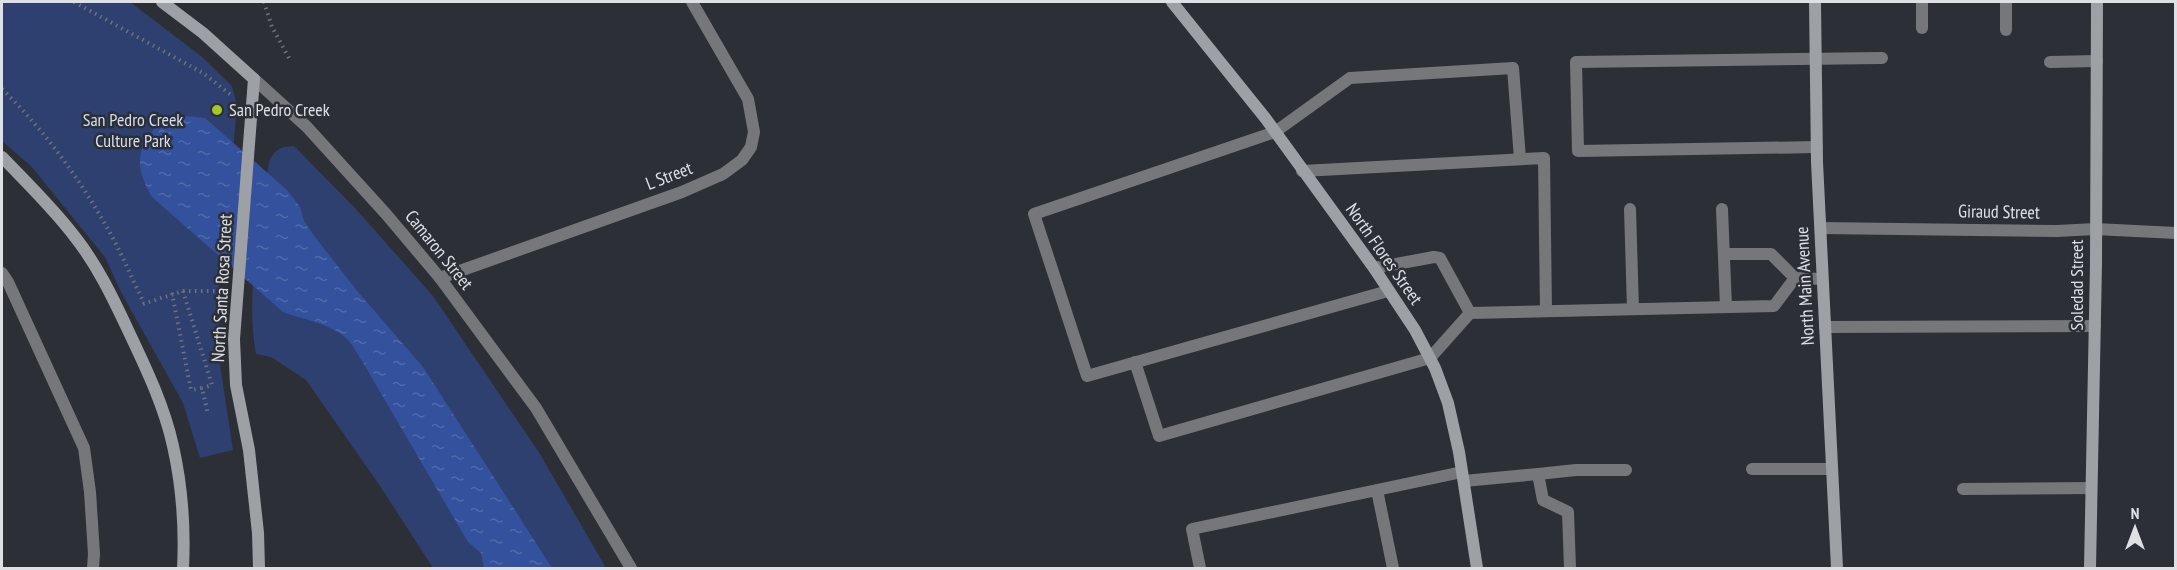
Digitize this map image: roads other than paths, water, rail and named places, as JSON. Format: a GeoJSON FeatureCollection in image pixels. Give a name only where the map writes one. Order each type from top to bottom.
{"type":"FeatureCollection","features":[{"type":"Feature","properties":{"kind":"main road","name":"Camaron Street"},"geometry":{"type":"LineString","coordinates":[[162,2],[203,33],[254,79]]}},
{"type":"Feature","properties":{"kind":"main road","name":"North Flores Street"},"geometry":{"type":"LineString","coordinates":[[1172,2],[1275,132],[1374,268],[1415,330],[1430,358],[1448,403],[1463,476],[1477,568]]}},
{"type":"Feature","properties":{"kind":"main road","name":"North Main Avenue"},"geometry":{"type":"LineString","coordinates":[[1815,2],[1822,279],[1837,568]]}},
{"type":"Feature","properties":{"kind":"main road","name":"Soledad Street"},"geometry":{"type":"LineString","coordinates":[[2090,568],[2095,326],[2097,2]]}},
{"type":"Feature","properties":{"kind":"main road","name":"North Santa Rosa Street"},"geometry":{"type":"LineString","coordinates":[[254,79],[234,339],[236,385],[249,450],[258,533],[259,568]]}},
{"type":"Feature","properties":{"kind":"main road"},"geometry":{"type":"LineString","coordinates":[[2,157],[42,197],[77,239],[108,288],[121,314],[161,407],[173,446],[184,535],[183,568]]}},
{"type":"Feature","properties":{"kind":"street","name":"L Street"},"geometry":{"type":"LineString","coordinates":[[440,278],[682,192],[723,174],[742,160],[751,147],[754,132],[748,99],[692,2]]}},
{"type":"Feature","properties":{"kind":"street"},"geometry":{"type":"LineString","coordinates":[[1922,2],[1922,28]]}},
{"type":"Feature","properties":{"kind":"street"},"geometry":{"type":"LineString","coordinates":[[2006,2],[2006,30]]}},
{"type":"Feature","properties":{"kind":"street"},"geometry":{"type":"LineString","coordinates":[[1817,147],[1578,151],[1576,62],[1882,58]]}},
{"type":"Feature","properties":{"kind":"street"},"geometry":{"type":"LineString","coordinates":[[2050,62],[2097,61]]}},
{"type":"Feature","properties":{"kind":"street"},"geometry":{"type":"LineString","coordinates":[[1388,291],[1087,376],[1034,214],[1275,132],[1350,78],[1513,68],[1520,159]]}},
{"type":"Feature","properties":{"kind":"street","name":"Camaron Street"},"geometry":{"type":"LineString","coordinates":[[254,79],[307,127],[440,278],[536,408],[631,568]]}},
{"type":"Feature","properties":{"kind":"street"},"geometry":{"type":"LineString","coordinates":[[1302,171],[1544,158],[1546,311]]}},
{"type":"Feature","properties":{"kind":"street"},"geometry":{"type":"LineString","coordinates":[[1630,209],[1633,309]]}},
{"type":"Feature","properties":{"kind":"street"},"geometry":{"type":"LineString","coordinates":[[1722,209],[1726,307]]}},
{"type":"Feature","properties":{"kind":"street","name":"Giraud Street"},"geometry":{"type":"LineString","coordinates":[[1821,228],[2057,231],[2095,229],[2175,232]]}},
{"type":"Feature","properties":{"kind":"street"},"geometry":{"type":"LineString","coordinates":[[1724,254],[1771,254],[1796,278],[1822,279]]}},
{"type":"Feature","properties":{"kind":"street"},"geometry":{"type":"LineString","coordinates":[[1374,268],[1434,257],[1440,258],[1470,313]]}},
{"type":"Feature","properties":{"kind":"street"},"geometry":{"type":"LineString","coordinates":[[2,273],[84,448],[90,492],[93,568]]}},
{"type":"Feature","properties":{"kind":"street"},"geometry":{"type":"LineString","coordinates":[[1135,362],[1159,436],[1430,358],[1470,313],[1773,306],[1796,278]]}},
{"type":"Feature","properties":{"kind":"street"},"geometry":{"type":"LineString","coordinates":[[1825,327],[2095,326]]}},
{"type":"Feature","properties":{"kind":"street"},"geometry":{"type":"LineString","coordinates":[[1752,469],[1832,469]]}},
{"type":"Feature","properties":{"kind":"street"},"geometry":{"type":"LineString","coordinates":[[1200,568],[1192,529],[1377,490],[1463,476],[1538,474],[1576,470],[1626,470]]}},
{"type":"Feature","properties":{"kind":"street"},"geometry":{"type":"LineString","coordinates":[[1538,474],[1543,500],[1568,512],[1570,568]]}},
{"type":"Feature","properties":{"kind":"street"},"geometry":{"type":"LineString","coordinates":[[1963,489],[2091,488]]}},
{"type":"Feature","properties":{"kind":"street"},"geometry":{"type":"LineString","coordinates":[[1377,490],[1392,568]]}},
{"type":"Feature","properties":{"kind":"water"},"geometry":{"type":"Polygon","coordinates":[[[186,116],[205,118],[288,191],[300,207],[304,221],[315,237],[358,292],[423,367],[552,568],[484,568],[481,553],[468,542],[348,339],[323,325],[283,312],[152,197],[140,167],[144,143],[161,123],[170,118],[186,116]]]}},
{"type":"Feature","properties":{"kind":"place","name":"San Pedro Creek"},"geometry":{"type":"Point","coordinates":[217,110]}},
{"type":"Feature","properties":{"kind":"park label","name":"San Pedro Creek Culture Park"},"geometry":{"type":"Point","coordinates":[133,130]}}]}
